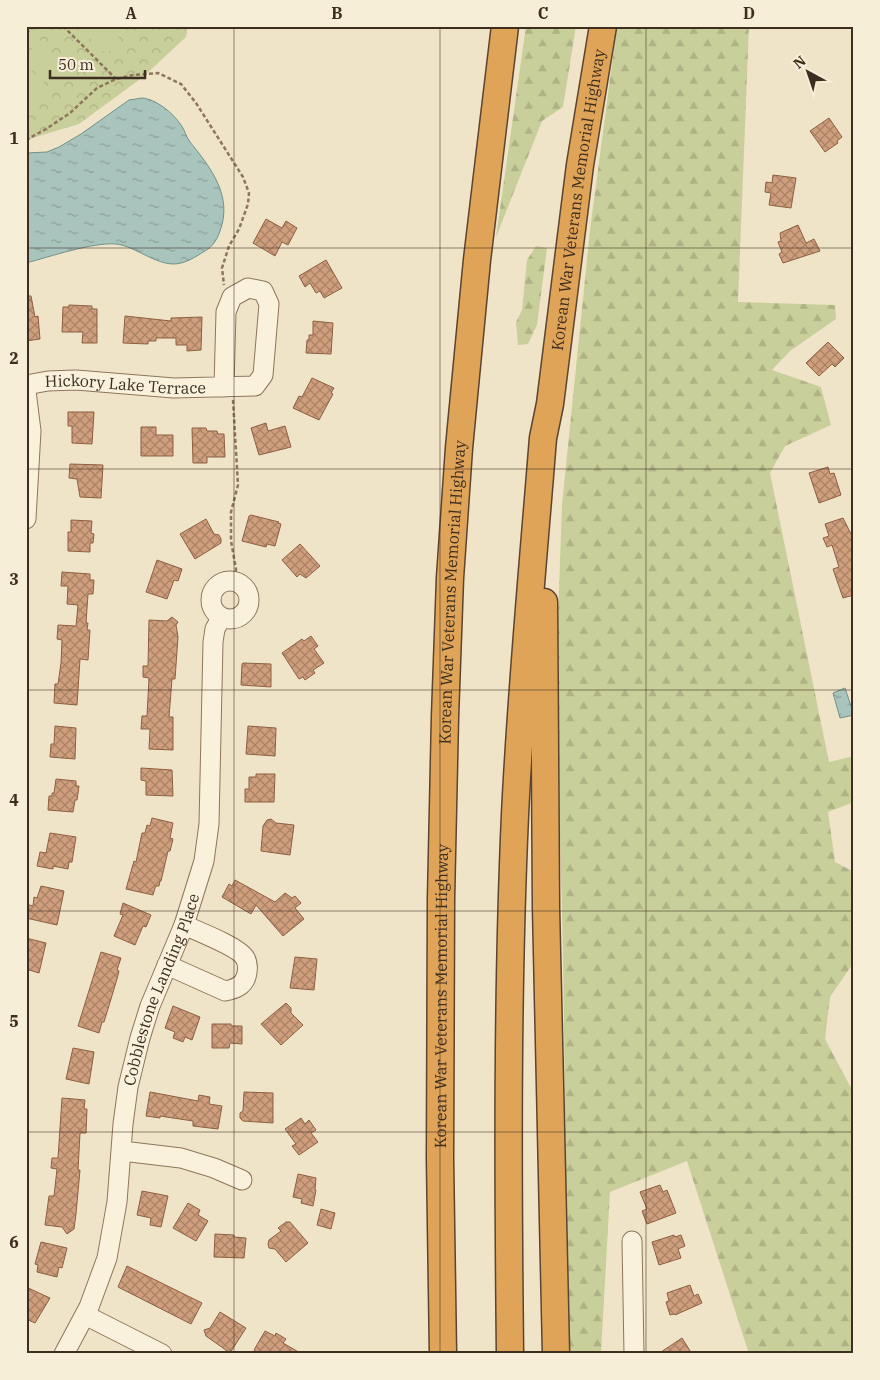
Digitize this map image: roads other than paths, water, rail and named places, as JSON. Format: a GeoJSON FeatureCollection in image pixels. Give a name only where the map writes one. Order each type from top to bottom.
{"type":"FeatureCollection","features":[{"type":"Feature","properties":{"kind":"highway","name":"Korean War Veterans Memorial Highway"},"geometry":{"type":"LineString","coordinates":[[443,1354],[440,1159],[441,899],[450,578],[459,448],[476,260],[505,26]]}},
{"type":"Feature","properties":{"kind":"highway","name":"Korean War Veterans Memorial Highway"},"geometry":{"type":"LineString","coordinates":[[550,404],[580,166],[603,26]]}},
{"type":"Feature","properties":{"kind":"highway"},"geometry":{"type":"LineString","coordinates":[[510,1354],[509,1023],[515,815],[530,589],[544,438],[550,404]]}},
{"type":"Feature","properties":{"kind":"highway"},"geometry":{"type":"LineString","coordinates":[[550,404],[553,437],[545,579],[544,679],[546,908],[556,1354]]}},
{"type":"Feature","properties":{"kind":"street","name":"Hickory Lake Terrace"},"geometry":{"type":"LineString","coordinates":[[26,385],[48,381],[76,380],[149,387],[228,387],[255,386],[263,376],[269,304],[263,291],[248,288],[232,297],[226,312],[228,387]]}},
{"type":"Feature","properties":{"kind":"street"},"geometry":{"type":"LineString","coordinates":[[26,391],[31,431],[26,519]]}},
{"type":"Feature","properties":{"kind":"street"},"geometry":{"type":"LineString","coordinates":[[223,582],[235,582],[241,585],[248,595],[248,608],[245,613],[234,619],[221,618],[212,609],[211,596],[223,582]]}},
{"type":"Feature","properties":{"kind":"street","name":"Cobblestone Landing Place"},"geometry":{"type":"LineString","coordinates":[[64,1354],[85,1315],[107,1258],[117,1202],[128,1087],[150,1006],[184,926],[206,852],[209,824],[213,642],[221,618]]}},
{"type":"Feature","properties":{"kind":"street"},"geometry":{"type":"LineString","coordinates":[[167,965],[225,991],[235,989],[244,982],[248,972],[246,958],[238,950],[184,926]]}},
{"type":"Feature","properties":{"kind":"street"},"geometry":{"type":"LineString","coordinates":[[122,1151],[181,1158],[214,1168],[242,1180]]}},
{"type":"Feature","properties":{"kind":"street"},"geometry":{"type":"LineString","coordinates":[[632,1240],[634,1354]]}},
{"type":"Feature","properties":{"kind":"street"},"geometry":{"type":"LineString","coordinates":[[85,1315],[162,1354]]}},
{"type":"Feature","properties":{"kind":"water"},"geometry":{"type":"Polygon","coordinates":[[[142,98],[158,104],[178,120],[218,183],[224,206],[219,233],[214,243],[191,259],[173,264],[156,260],[116,244],[95,245],[26,263],[26,153],[47,152],[59,147],[129,100],[142,98]]]}},
{"type":"Feature","properties":{"kind":"water"},"geometry":{"type":"Polygon","coordinates":[[[845,688],[854,715],[840,718],[833,693],[845,688]]]}}]}
